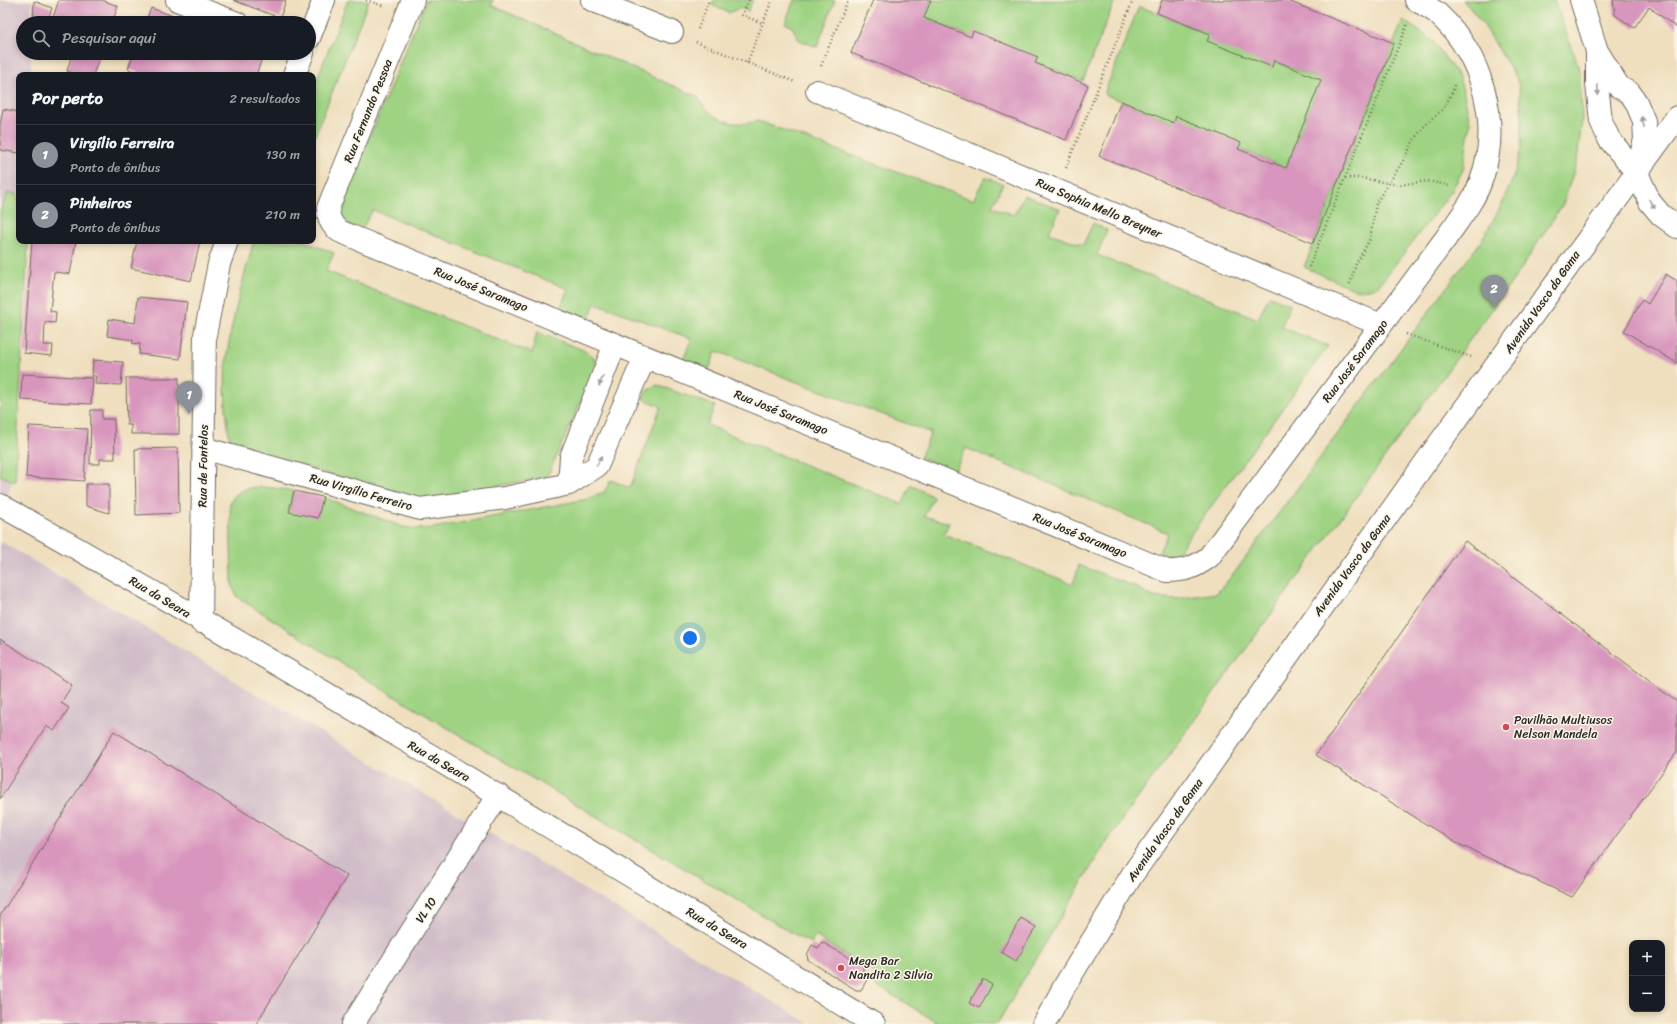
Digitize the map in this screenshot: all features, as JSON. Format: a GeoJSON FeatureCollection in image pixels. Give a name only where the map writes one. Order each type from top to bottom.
{"type":"FeatureCollection","features":[{"type":"Feature","properties":{"kind":"street"},"geometry":{"type":"LineString","coordinates":[[177,0],[219,16]]}},
{"type":"Feature","properties":{"kind":"street"},"geometry":{"type":"LineString","coordinates":[[316,20],[324,0]]}},
{"type":"Feature","properties":{"kind":"street","name":"Rua Fernando Pessoa"},"geometry":{"type":"LineString","coordinates":[[331,223],[328,215],[328,208],[413,0]]}},
{"type":"Feature","properties":{"kind":"street"},"geometry":{"type":"LineString","coordinates":[[592,0],[672,32]]}},
{"type":"Feature","properties":{"kind":"street","name":"Rua José Saramago"},"geometry":{"type":"LineString","coordinates":[[331,223],[339,231],[1167,571],[1181,571],[1194,568],[1209,558],[1446,238],[1476,191],[1487,159],[1489,137],[1486,98],[1474,61],[1464,46],[1438,14],[1416,0]]}},
{"type":"Feature","properties":{"kind":"street"},"geometry":{"type":"LineString","coordinates":[[1580,0],[1598,51],[1619,87],[1630,93],[1636,102],[1644,121],[1645,139],[1637,173]]}},
{"type":"Feature","properties":{"kind":"street"},"geometry":{"type":"LineString","coordinates":[[1598,51],[1597,84],[1600,121],[1609,139],[1637,173],[1650,202],[1661,216],[1677,227]]}},
{"type":"Feature","properties":{"kind":"street"},"geometry":{"type":"LineString","coordinates":[[295,72],[300,60]]}},
{"type":"Feature","properties":{"kind":"street","name":"Rua Sophia Mello Breyner"},"geometry":{"type":"LineString","coordinates":[[814,90],[1381,325]]}},
{"type":"Feature","properties":{"kind":"street","name":"Avenida Vasco da Gama"},"geometry":{"type":"LineString","coordinates":[[1044,1024],[1132,875],[1430,456],[1677,117]]}},
{"type":"Feature","properties":{"kind":"street","name":"Rua de Fontelos"},"geometry":{"type":"LineString","coordinates":[[201,622],[205,335],[219,264],[226,244]]}},
{"type":"Feature","properties":{"kind":"street"},"geometry":{"type":"LineString","coordinates":[[569,484],[570,456],[615,344]]}},
{"type":"Feature","properties":{"kind":"street","name":"Rua Virgílio Ferreiro"},"geometry":{"type":"LineString","coordinates":[[203,448],[420,509],[505,498],[569,484],[597,466],[645,357]]}},
{"type":"Feature","properties":{"kind":"street","name":"Rua da Seara"},"geometry":{"type":"LineString","coordinates":[[0,505],[140,584],[201,622],[498,795],[874,1024]]}},
{"type":"Feature","properties":{"kind":"street","name":"VL 10"},"geometry":{"type":"LineString","coordinates":[[353,1024],[498,795]]}},
{"type":"Feature","properties":{"kind":"path"},"geometry":{"type":"LineString","coordinates":[[693,41],[709,0]]}},
{"type":"Feature","properties":{"kind":"path"},"geometry":{"type":"LineString","coordinates":[[749,0],[742,15],[762,23]]}},
{"type":"Feature","properties":{"kind":"path"},"geometry":{"type":"LineString","coordinates":[[747,62],[772,0]]}},
{"type":"Feature","properties":{"kind":"path"},"geometry":{"type":"LineString","coordinates":[[672,32],[814,90],[848,0]]}},
{"type":"Feature","properties":{"kind":"path"},"geometry":{"type":"LineString","coordinates":[[1057,190],[1133,0]]}},
{"type":"Feature","properties":{"kind":"path"},"geometry":{"type":"LineString","coordinates":[[1299,292],[1416,0]]}},
{"type":"Feature","properties":{"kind":"path"},"geometry":{"type":"LineString","coordinates":[[1343,310],[1356,264],[1370,239],[1376,203],[1403,161],[1415,138],[1428,122],[1443,109],[1453,91],[1454,84]]}},
{"type":"Feature","properties":{"kind":"path"},"geometry":{"type":"LineString","coordinates":[[1344,178],[1398,185],[1428,181],[1476,191]]}},
{"type":"Feature","properties":{"kind":"path"},"geometry":{"type":"LineString","coordinates":[[1381,325],[1496,366]]}},
{"type":"Feature","properties":{"kind":"shaded area"},"geometry":{"type":"Polygon","coordinates":[[[0,0],[32,1],[31,16],[16,16],[16,60],[31,60],[31,72],[16,72],[16,244],[29,244],[14,478],[0,513],[0,0]]]}},
{"type":"Feature","properties":{"kind":"shaded area"},"geometry":{"type":"Polygon","coordinates":[[[0,541],[810,1024],[0,1024],[0,541]]]}},
{"type":"Feature","properties":{"kind":"green space"},"geometry":{"type":"Polygon","coordinates":[[[348,0],[369,0],[316,132],[316,81],[348,0]]]}},
{"type":"Feature","properties":{"kind":"green space"},"geometry":{"type":"Polygon","coordinates":[[[426,0],[493,0],[491,5],[698,97],[703,105],[716,117],[732,123],[749,123],[758,121],[973,200],[985,177],[1003,184],[992,207],[1014,215],[1024,195],[1060,209],[1049,233],[1083,245],[1093,223],[1107,230],[1097,255],[1258,319],[1269,296],[1291,304],[1281,327],[1328,346],[1175,556],[1166,558],[1159,552],[1168,533],[966,448],[955,470],[920,458],[931,433],[716,351],[708,372],[682,362],[692,339],[595,303],[587,323],[559,311],[568,289],[373,210],[361,230],[335,221],[426,0]]]}},
{"type":"Feature","properties":{"kind":"green space"},"geometry":{"type":"Polygon","coordinates":[[[714,0],[753,0],[748,11],[740,8],[729,13],[712,5],[714,0]]]}},
{"type":"Feature","properties":{"kind":"green space"},"geometry":{"type":"Polygon","coordinates":[[[794,0],[835,0],[817,47],[799,40],[792,27],[785,23],[794,0]]]}},
{"type":"Feature","properties":{"kind":"green space"},"geometry":{"type":"Polygon","coordinates":[[[931,0],[1115,0],[1083,81],[924,18],[931,0]]]}},
{"type":"Feature","properties":{"kind":"green space"},"geometry":{"type":"Polygon","coordinates":[[[1463,0],[1554,0],[1580,70],[1582,120],[1577,161],[1563,204],[1514,279],[1106,842],[997,1024],[940,1024],[874,984],[875,974],[816,936],[811,943],[799,937],[384,690],[237,597],[232,585],[230,503],[241,491],[249,488],[267,487],[294,491],[289,511],[323,497],[403,527],[416,529],[433,528],[588,499],[604,492],[611,480],[630,488],[661,406],[643,399],[646,391],[657,385],[715,406],[707,425],[902,504],[911,485],[934,497],[924,516],[949,523],[944,534],[1073,584],[1079,565],[1136,587],[1153,597],[1175,599],[1217,593],[1235,572],[1482,240],[1501,206],[1514,175],[1521,149],[1522,117],[1518,81],[1484,25],[1463,0]]]}},
{"type":"Feature","properties":{"kind":"green space"},"geometry":{"type":"Polygon","coordinates":[[[1139,6],[1321,80],[1286,168],[1104,94],[1139,6]]]}},
{"type":"Feature","properties":{"kind":"green space"},"geometry":{"type":"Polygon","coordinates":[[[1403,20],[1433,41],[1459,77],[1470,123],[1463,170],[1451,192],[1380,284],[1372,289],[1356,290],[1304,267],[1403,20]]]}},
{"type":"Feature","properties":{"kind":"green space"},"geometry":{"type":"Polygon","coordinates":[[[8,193],[16,194],[16,244],[28,244],[15,482],[0,475],[0,211],[8,193]]]}},
{"type":"Feature","properties":{"kind":"green space"},"geometry":{"type":"Polygon","coordinates":[[[253,244],[312,244],[334,253],[326,271],[532,353],[537,332],[583,350],[595,358],[593,375],[547,477],[417,501],[230,443],[227,421],[225,376],[227,354],[232,326],[253,244]]]}},
{"type":"Feature","properties":{"kind":"building"},"geometry":{"type":"Polygon","coordinates":[[[59,0],[102,0],[118,6],[114,16],[53,16],[59,0]]]}},
{"type":"Feature","properties":{"kind":"building"},"geometry":{"type":"Polygon","coordinates":[[[233,0],[286,0],[281,16],[275,16],[233,0]]]}},
{"type":"Feature","properties":{"kind":"building"},"geometry":{"type":"Polygon","coordinates":[[[873,0],[931,0],[924,18],[971,37],[973,31],[1038,57],[1035,63],[1088,85],[1066,140],[851,53],[873,0]]]}},
{"type":"Feature","properties":{"kind":"building"},"geometry":{"type":"Polygon","coordinates":[[[1162,0],[1286,0],[1394,43],[1313,243],[1099,156],[1121,101],[1174,123],[1176,116],[1241,143],[1238,149],[1286,168],[1321,80],[1274,60],[1272,67],[1207,41],[1210,34],[1157,13],[1162,0]]]}},
{"type":"Feature","properties":{"kind":"building"},"geometry":{"type":"Polygon","coordinates":[[[1613,0],[1677,0],[1677,28],[1649,7],[1634,28],[1615,15],[1613,0]]]}},
{"type":"Feature","properties":{"kind":"building"},"geometry":{"type":"Polygon","coordinates":[[[34,1],[52,8],[49,16],[33,16],[34,1]]]}},
{"type":"Feature","properties":{"kind":"building"},"geometry":{"type":"Polygon","coordinates":[[[151,8],[173,16],[148,16],[151,8]]]}},
{"type":"Feature","properties":{"kind":"building"},"geometry":{"type":"Polygon","coordinates":[[[70,60],[98,60],[94,72],[67,71],[70,60]]]}},
{"type":"Feature","properties":{"kind":"building"},"geometry":{"type":"Polygon","coordinates":[[[131,60],[261,61],[257,72],[136,72],[128,69],[131,60]]]}},
{"type":"Feature","properties":{"kind":"building"},"geometry":{"type":"Polygon","coordinates":[[[3,109],[16,111],[16,153],[0,150],[0,125],[3,109]]]}},
{"type":"Feature","properties":{"kind":"building"},"geometry":{"type":"Polygon","coordinates":[[[32,244],[75,244],[70,274],[54,272],[50,311],[56,312],[55,323],[45,322],[44,345],[53,345],[52,356],[24,353],[32,244]]]}},
{"type":"Feature","properties":{"kind":"building"},"geometry":{"type":"Polygon","coordinates":[[[136,244],[199,244],[191,281],[131,268],[136,244]]]}},
{"type":"Feature","properties":{"kind":"building"},"geometry":{"type":"Polygon","coordinates":[[[1666,274],[1677,281],[1677,363],[1624,331],[1642,300],[1648,304],[1666,274]]]}},
{"type":"Feature","properties":{"kind":"building"},"geometry":{"type":"Polygon","coordinates":[[[138,297],[187,302],[180,359],[139,354],[140,344],[132,343],[133,340],[107,336],[109,319],[135,323],[138,297]]]}},
{"type":"Feature","properties":{"kind":"building"},"geometry":{"type":"Polygon","coordinates":[[[93,360],[123,362],[121,385],[95,384],[96,376],[92,376],[93,360]]]}},
{"type":"Feature","properties":{"kind":"building"},"geometry":{"type":"Polygon","coordinates":[[[22,374],[93,378],[91,404],[21,400],[22,374]]]}},
{"type":"Feature","properties":{"kind":"building"},"geometry":{"type":"Polygon","coordinates":[[[126,378],[179,378],[179,434],[131,434],[131,425],[127,425],[126,378]]]}},
{"type":"Feature","properties":{"kind":"building"},"geometry":{"type":"Polygon","coordinates":[[[91,410],[102,410],[102,419],[114,419],[115,459],[100,459],[100,464],[90,464],[91,410]]]}},
{"type":"Feature","properties":{"kind":"building"},"geometry":{"type":"Polygon","coordinates":[[[29,426],[87,429],[84,481],[26,477],[29,426]]]}},
{"type":"Feature","properties":{"kind":"building"},"geometry":{"type":"Polygon","coordinates":[[[178,448],[179,513],[136,515],[135,449],[178,448]]]}},
{"type":"Feature","properties":{"kind":"building"},"geometry":{"type":"Polygon","coordinates":[[[86,484],[109,484],[109,513],[86,506],[86,484]]]}},
{"type":"Feature","properties":{"kind":"building"},"geometry":{"type":"Polygon","coordinates":[[[294,491],[323,497],[318,518],[289,512],[294,491]]]}},
{"type":"Feature","properties":{"kind":"building","name":"Pavilhão Multiusos Nelson Mandela"},"geometry":{"type":"Polygon","coordinates":[[[1465,541],[1677,702],[1677,752],[1572,897],[1456,843],[1316,755],[1465,541]]]}},
{"type":"Feature","properties":{"kind":"building"},"geometry":{"type":"Polygon","coordinates":[[[0,639],[72,685],[61,703],[69,708],[54,731],[46,726],[0,799],[0,639]]]}},
{"type":"Feature","properties":{"kind":"building"},"geometry":{"type":"Polygon","coordinates":[[[114,731],[347,876],[256,1024],[0,1024],[0,916],[114,731]]]}},
{"type":"Feature","properties":{"kind":"building"},"geometry":{"type":"Polygon","coordinates":[[[1021,918],[1036,927],[1016,961],[1001,952],[1021,918]]]}},
{"type":"Feature","properties":{"kind":"building","name":"Mega Bar Nandita 2 Silvia"},"geometry":{"type":"Polygon","coordinates":[[[822,942],[863,966],[863,972],[869,975],[861,990],[856,990],[808,960],[807,955],[812,945],[818,948],[822,942]]]}},
{"type":"Feature","properties":{"kind":"building"},"geometry":{"type":"Polygon","coordinates":[[[983,979],[992,985],[979,1008],[969,1003],[983,979]]]}},
{"type":"Feature","properties":{"kind":"place","name":"Pinheiros"},"geometry":{"type":"Point","coordinates":[1494,308]}},
{"type":"Feature","properties":{"kind":"place","name":"Virgílio Ferreira"},"geometry":{"type":"Point","coordinates":[189,414]}},
{"type":"Feature","properties":{"kind":"place","name":"Pavilhão Multiusos Nelson Mandela"},"geometry":{"type":"Point","coordinates":[1506,727]}},
{"type":"Feature","properties":{"kind":"place","name":"Mega Bar Nandita 2 Silvia"},"geometry":{"type":"Point","coordinates":[841,968]}}]}
